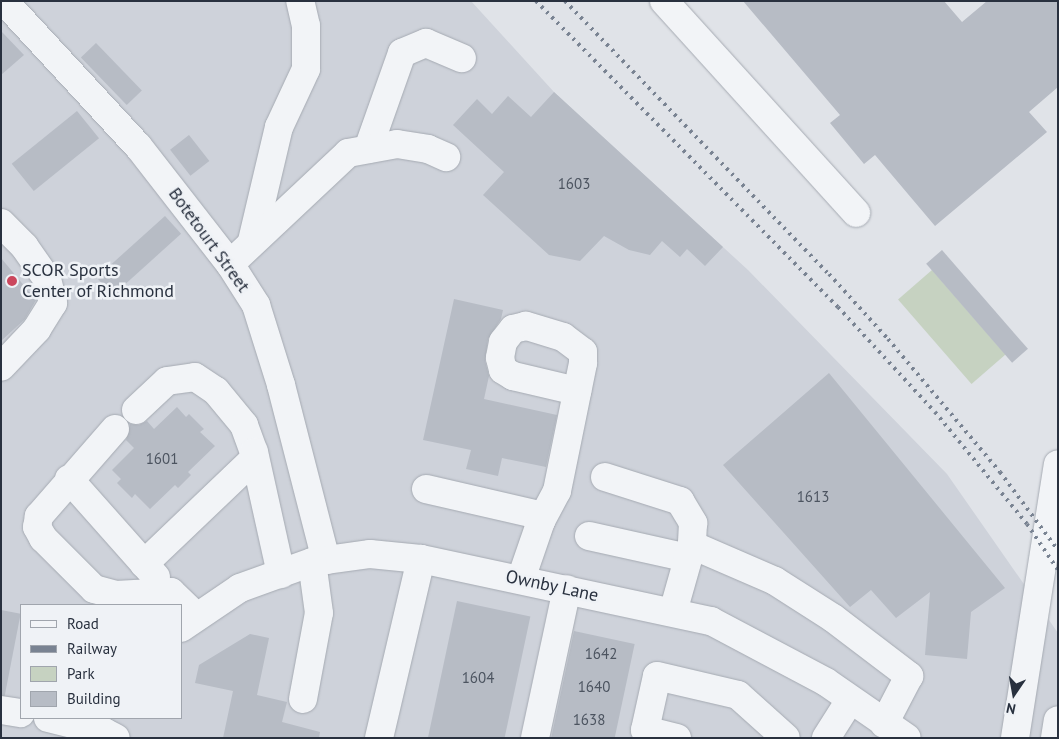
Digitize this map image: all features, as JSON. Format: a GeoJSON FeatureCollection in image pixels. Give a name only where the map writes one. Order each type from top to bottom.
{"type":"FeatureCollection","features":[{"type":"Feature","properties":{"kind":"street","name":"Botetourt Street"},"geometry":{"type":"LineString","coordinates":[[4,1],[138,146],[230,264],[256,305],[281,385],[319,561],[319,613],[303,699]]}},
{"type":"Feature","properties":{"kind":"street"},"geometry":{"type":"LineString","coordinates":[[252,241],[279,127],[306,69],[307,35],[300,1]]}},
{"type":"Feature","properties":{"kind":"street"},"geometry":{"type":"LineString","coordinates":[[664,1],[856,213]]}},
{"type":"Feature","properties":{"kind":"street"},"geometry":{"type":"LineString","coordinates":[[368,148],[402,53],[426,43],[462,58]]}},
{"type":"Feature","properties":{"kind":"street"},"geometry":{"type":"LineString","coordinates":[[230,264],[252,241],[348,154],[368,148],[397,144],[428,149],[446,156]]}},
{"type":"Feature","properties":{"kind":"street"},"geometry":{"type":"LineString","coordinates":[[1,224],[24,246],[47,279],[53,303],[37,329],[1,367]]}},
{"type":"Feature","properties":{"kind":"street"},"geometry":{"type":"LineString","coordinates":[[136,410],[167,381],[195,377],[216,390],[244,425],[255,458],[281,574]]}},
{"type":"Feature","properties":{"kind":"street"},"geometry":{"type":"LineString","coordinates":[[521,579],[541,521],[557,491],[577,392]]}},
{"type":"Feature","properties":{"kind":"street"},"geometry":{"type":"LineString","coordinates":[[115,429],[39,516],[37,527],[43,538],[94,589],[104,594],[171,592]]}},
{"type":"Feature","properties":{"kind":"street"},"geometry":{"type":"LineString","coordinates":[[144,564],[255,458]]}},
{"type":"Feature","properties":{"kind":"street"},"geometry":{"type":"LineString","coordinates":[[1015,738],[1058,464]]}},
{"type":"Feature","properties":{"kind":"street"},"geometry":{"type":"LineString","coordinates":[[604,476],[680,501],[693,523],[690,552],[674,612]]}},
{"type":"Feature","properties":{"kind":"street"},"geometry":{"type":"LineString","coordinates":[[69,480],[171,592],[178,604]]}},
{"type":"Feature","properties":{"kind":"street"},"geometry":{"type":"LineString","coordinates":[[426,489],[534,514],[541,521]]}},
{"type":"Feature","properties":{"kind":"street"},"geometry":{"type":"LineString","coordinates":[[589,536],[690,552],[775,581],[833,618],[909,676],[895,731]]}},
{"type":"Feature","properties":{"kind":"street","name":"Ownby Lane"},"geometry":{"type":"LineString","coordinates":[[189,622],[240,588],[319,561],[370,554],[421,559],[710,620],[826,682],[895,731]]}},
{"type":"Feature","properties":{"kind":"street"},"geometry":{"type":"LineString","coordinates":[[379,738],[421,559]]}},
{"type":"Feature","properties":{"kind":"street"},"geometry":{"type":"LineString","coordinates":[[535,738],[567,589]]}},
{"type":"Feature","properties":{"kind":"street"},"geometry":{"type":"LineString","coordinates":[[182,610],[189,622]]}},
{"type":"Feature","properties":{"kind":"street"},"geometry":{"type":"LineString","coordinates":[[677,738],[645,730],[657,676],[738,695],[786,738]]}},
{"type":"Feature","properties":{"kind":"street"},"geometry":{"type":"LineString","coordinates":[[826,738],[850,700]]}},
{"type":"Feature","properties":{"kind":"street"},"geometry":{"type":"LineString","coordinates":[[1,710],[20,713]]}},
{"type":"Feature","properties":{"kind":"street"},"geometry":{"type":"LineString","coordinates":[[61,719],[108,731]]}},
{"type":"Feature","properties":{"kind":"street"},"geometry":{"type":"LineString","coordinates":[[1055,738],[1058,720]]}},
{"type":"Feature","properties":{"kind":"shaded area"},"geometry":{"type":"Polygon","coordinates":[[[1,1],[471,1],[554,92],[748,270],[947,474],[1058,633],[1058,738],[1,738],[1,1]]]}},
{"type":"Feature","properties":{"kind":"green space"},"geometry":{"type":"Polygon","coordinates":[[[932,270],[1005,355],[972,384],[898,300],[932,270]]]}},
{"type":"Feature","properties":{"kind":"building"},"geometry":{"type":"Polygon","coordinates":[[[743,1],[944,1],[962,22],[987,1],[1058,1],[1058,87],[1029,112],[1047,132],[935,226],[875,155],[864,164],[830,123],[840,115],[743,1]]]}},
{"type":"Feature","properties":{"kind":"building"},"geometry":{"type":"Polygon","coordinates":[[[1,31],[24,55],[1,75],[1,31]]]}},
{"type":"Feature","properties":{"kind":"building"},"geometry":{"type":"Polygon","coordinates":[[[96,43],[142,90],[127,105],[81,58],[96,43]]]}},
{"type":"Feature","properties":{"kind":"building"},"geometry":{"type":"Polygon","coordinates":[[[554,92],[723,247],[705,266],[687,249],[680,257],[662,241],[650,255],[629,250],[604,236],[580,261],[549,255],[483,195],[504,172],[453,125],[477,99],[492,114],[508,96],[531,117],[554,92]]]}},
{"type":"Feature","properties":{"kind":"building"},"geometry":{"type":"Polygon","coordinates":[[[77,111],[99,138],[34,191],[12,164],[77,111]]]}},
{"type":"Feature","properties":{"kind":"building"},"geometry":{"type":"Polygon","coordinates":[[[189,135],[209,161],[190,176],[170,150],[189,135]]]}},
{"type":"Feature","properties":{"kind":"building"},"geometry":{"type":"Polygon","coordinates":[[[165,216],[181,234],[113,295],[97,278],[165,216]]]}},
{"type":"Feature","properties":{"kind":"building"},"geometry":{"type":"Polygon","coordinates":[[[942,250],[1028,349],[1012,363],[926,264],[942,250]]]}},
{"type":"Feature","properties":{"kind":"building","name":"SCOR Sports Center of Richmond"},"geometry":{"type":"Polygon","coordinates":[[[1,258],[36,300],[25,319],[1,341],[1,258]]]}},
{"type":"Feature","properties":{"kind":"building"},"geometry":{"type":"Polygon","coordinates":[[[454,299],[503,310],[501,319],[488,339],[485,361],[489,376],[484,399],[557,415],[546,467],[502,458],[498,476],[466,469],[471,450],[423,440],[454,299]]]}},
{"type":"Feature","properties":{"kind":"building"},"geometry":{"type":"Polygon","coordinates":[[[829,373],[1005,588],[971,612],[967,659],[925,655],[930,592],[896,618],[871,590],[850,607],[723,465],[829,373]]]}},
{"type":"Feature","properties":{"kind":"building"},"geometry":{"type":"Polygon","coordinates":[[[177,407],[186,417],[189,414],[204,429],[200,432],[215,446],[188,472],[191,475],[178,488],[175,485],[150,509],[135,494],[132,498],[117,483],[121,479],[112,470],[134,448],[126,440],[130,424],[139,425],[147,421],[154,429],[177,407]]]}},
{"type":"Feature","properties":{"kind":"building"},"geometry":{"type":"Polygon","coordinates":[[[457,601],[530,617],[505,738],[428,738],[457,601]]]}},
{"type":"Feature","properties":{"kind":"building"},"geometry":{"type":"Polygon","coordinates":[[[1,610],[20,614],[4,697],[1,697],[1,610]]]}},
{"type":"Feature","properties":{"kind":"building"},"geometry":{"type":"Polygon","coordinates":[[[574,631],[635,644],[615,738],[551,738],[574,631]]]}},
{"type":"Feature","properties":{"kind":"building"},"geometry":{"type":"Polygon","coordinates":[[[250,634],[269,638],[257,695],[287,702],[282,722],[320,732],[319,738],[223,738],[233,691],[195,683],[199,665],[250,634]]]}},
{"type":"Feature","properties":{"kind":"railway"},"geometry":{"type":"LineString","coordinates":[[536,1],[838,307],[935,412],[1027,524],[1058,570]]}},
{"type":"Feature","properties":{"kind":"railway"},"geometry":{"type":"LineString","coordinates":[[565,1],[829,274],[888,339],[1000,472],[1058,550]]}},
{"type":"Feature","properties":{"kind":"place","name":"SCOR Sports Center of Richmond"},"geometry":{"type":"Point","coordinates":[12,281]}}]}
